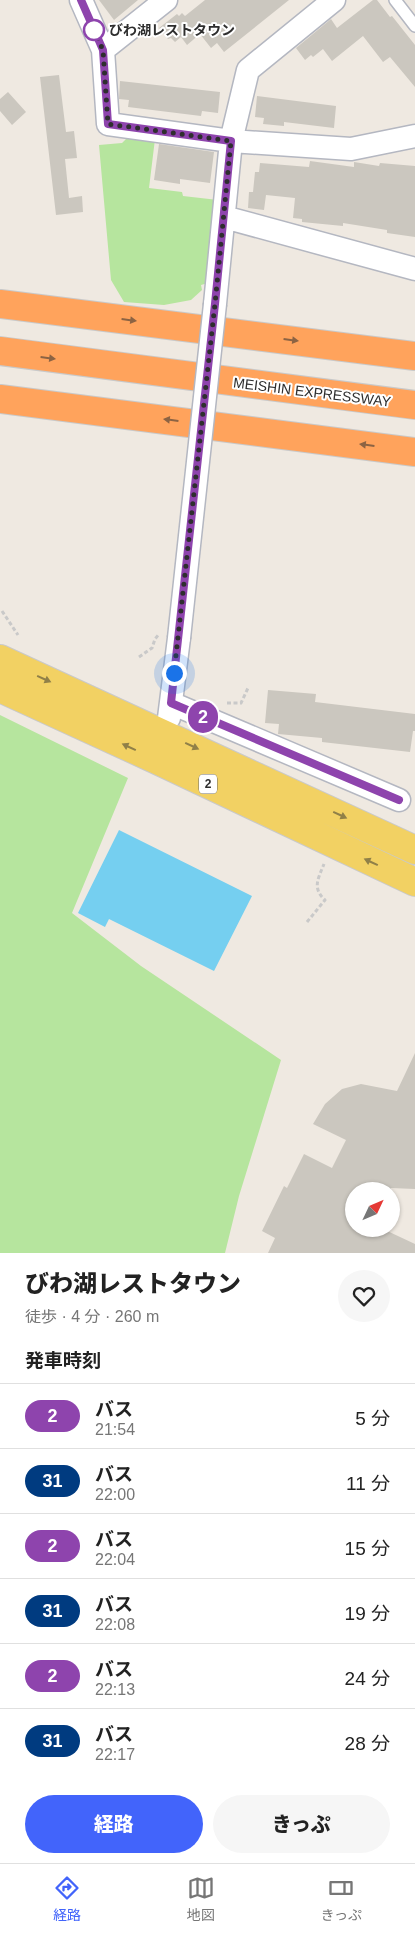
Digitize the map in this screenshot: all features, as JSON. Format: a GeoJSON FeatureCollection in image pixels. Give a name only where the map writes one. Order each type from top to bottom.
{"type":"FeatureCollection","features":[{"type":"Feature","properties":{"kind":"highway"},"geometry":{"type":"LineString","coordinates":[[0,304],[415,356]]}},
{"type":"Feature","properties":{"kind":"highway","name":"MEISHIN EXPRESSWAY"},"geometry":{"type":"LineString","coordinates":[[0,351],[415,405]]}},
{"type":"Feature","properties":{"kind":"highway"},"geometry":{"type":"LineString","coordinates":[[0,399],[415,452]]}},
{"type":"Feature","properties":{"kind":"main road","name":"2"},"geometry":{"type":"LineString","coordinates":[[0,659],[415,850]]}},
{"type":"Feature","properties":{"kind":"main road","name":"2"},"geometry":{"type":"LineString","coordinates":[[0,688],[415,882]]}},
{"type":"Feature","properties":{"kind":"street"},"geometry":{"type":"LineString","coordinates":[[81,0],[103,50],[108,124],[231,141],[351,149],[415,136]]}},
{"type":"Feature","properties":{"kind":"street"},"geometry":{"type":"LineString","coordinates":[[103,50],[166,0]]}},
{"type":"Feature","properties":{"kind":"street"},"geometry":{"type":"LineString","coordinates":[[157,760],[167,735],[171,703],[170,635],[215,304],[231,141],[248,70],[334,0]]}},
{"type":"Feature","properties":{"kind":"street"},"geometry":{"type":"LineString","coordinates":[[224,217],[415,269]]}},
{"type":"Feature","properties":{"kind":"street"},"geometry":{"type":"LineString","coordinates":[[171,703],[399,800]]}},
{"type":"Feature","properties":{"kind":"lane"},"geometry":{"type":"LineString","coordinates":[[395,0],[415,26]]}},
{"type":"Feature","properties":{"kind":"path"},"geometry":{"type":"LineString","coordinates":[[2,611],[18,635]]}},
{"type":"Feature","properties":{"kind":"path"},"geometry":{"type":"LineString","coordinates":[[139,657],[152,648],[154,639],[170,635]]}},
{"type":"Feature","properties":{"kind":"path"},"geometry":{"type":"LineString","coordinates":[[307,922],[325,900],[318,894],[317,883],[324,864]]}},
{"type":"Feature","properties":{"kind":"green space"},"geometry":{"type":"Polygon","coordinates":[[[131,134],[155,139],[149,188],[182,192],[183,196],[218,200],[208,283],[201,285],[202,290],[191,300],[164,305],[124,302],[111,280],[99,145],[122,143],[131,134]]]}},
{"type":"Feature","properties":{"kind":"green space"},"geometry":{"type":"Polygon","coordinates":[[[0,715],[128,778],[72,913],[141,966],[281,1060],[239,1196],[225,1253],[0,1253],[0,715]]]}},
{"type":"Feature","properties":{"kind":"water"},"geometry":{"type":"Polygon","coordinates":[[[119,830],[252,896],[214,971],[109,919],[105,927],[78,913],[119,830]]]}},
{"type":"Feature","properties":{"kind":"building"},"geometry":{"type":"Polygon","coordinates":[[[99,0],[138,0],[114,20],[99,0]]]}},
{"type":"Feature","properties":{"kind":"building"},"geometry":{"type":"Polygon","coordinates":[[[205,0],[289,0],[224,52],[217,43],[211,48],[200,34],[187,45],[181,37],[175,42],[171,38],[168,39],[159,28],[177,14],[179,16],[182,13],[185,16],[205,0]]]}},
{"type":"Feature","properties":{"kind":"building"},"geometry":{"type":"Polygon","coordinates":[[[373,0],[377,0],[390,17],[392,16],[415,45],[415,87],[390,57],[383,62],[363,36],[332,61],[323,49],[313,57],[311,55],[305,60],[296,48],[331,19],[337,28],[373,0]]]}},
{"type":"Feature","properties":{"kind":"building"},"geometry":{"type":"Polygon","coordinates":[[[59,75],[66,132],[74,131],[77,158],[65,159],[69,198],[82,196],[83,212],[56,215],[40,77],[59,75]]]}},
{"type":"Feature","properties":{"kind":"building"},"geometry":{"type":"Polygon","coordinates":[[[120,81],[220,92],[218,113],[202,111],[201,116],[128,107],[129,100],[119,99],[120,81]]]}},
{"type":"Feature","properties":{"kind":"building"},"geometry":{"type":"Polygon","coordinates":[[[8,92],[26,112],[12,125],[0,111],[0,99],[8,92]]]}},
{"type":"Feature","properties":{"kind":"building"},"geometry":{"type":"Polygon","coordinates":[[[257,96],[336,106],[334,128],[284,122],[284,126],[263,124],[264,118],[255,117],[257,96]]]}},
{"type":"Feature","properties":{"kind":"building"},"geometry":{"type":"Polygon","coordinates":[[[159,144],[214,152],[210,183],[180,179],[180,184],[154,180],[159,144]]]}},
{"type":"Feature","properties":{"kind":"building"},"geometry":{"type":"Polygon","coordinates":[[[310,161],[354,167],[354,162],[379,166],[380,163],[415,166],[415,237],[387,233],[387,230],[343,223],[343,226],[302,222],[302,219],[293,218],[295,198],[266,195],[264,210],[248,208],[249,192],[253,192],[255,172],[259,172],[260,163],[309,167],[310,161]]]}},
{"type":"Feature","properties":{"kind":"building"},"geometry":{"type":"Polygon","coordinates":[[[268,690],[316,694],[315,702],[415,714],[415,731],[413,731],[410,752],[322,742],[322,738],[278,734],[279,724],[265,723],[268,690]]]}},
{"type":"Feature","properties":{"kind":"building"},"geometry":{"type":"Polygon","coordinates":[[[415,1053],[415,1189],[400,1188],[400,1182],[345,1182],[345,1238],[400,1237],[415,1244],[415,1253],[268,1253],[275,1238],[262,1231],[284,1186],[287,1188],[304,1154],[332,1168],[346,1140],[313,1124],[325,1104],[342,1089],[361,1084],[397,1091],[415,1053]]]}},
{"type":"Feature","properties":{"kind":"bus line","name":"2"},"geometry":{"type":"LineString","coordinates":[[81,0],[103,50],[108,124],[231,141],[171,703],[399,800]]}},
{"type":"Feature","properties":{"kind":"place","name":"びわ湖レストタウン"},"geometry":{"type":"Point","coordinates":[94,30]}},
{"type":"Feature","properties":{"kind":"route"},"geometry":{"type":"LineString","coordinates":[[94,30],[103,50],[108,124],[231,141],[174,673]]}}]}
